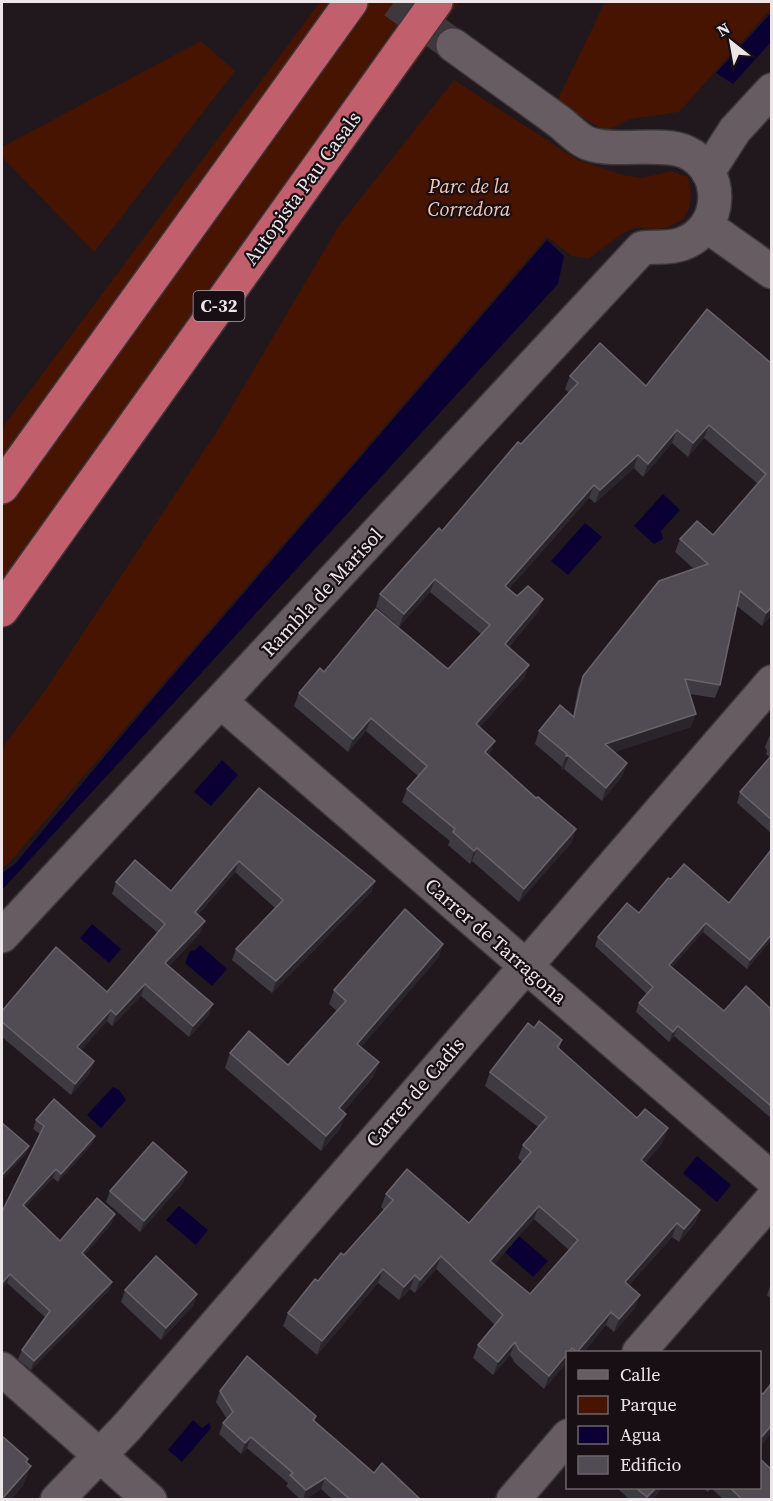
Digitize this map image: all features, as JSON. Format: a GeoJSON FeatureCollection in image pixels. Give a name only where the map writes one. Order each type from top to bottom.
{"type":"FeatureCollection","features":[{"type":"Feature","properties":{"kind":"highway"},"geometry":{"type":"LineString","coordinates":[[2,487],[351,2]]}},
{"type":"Feature","properties":{"kind":"highway","name":"Autopista Pau Casals"},"geometry":{"type":"LineString","coordinates":[[2,610],[436,2]]}},
{"type":"Feature","properties":{"kind":"street"},"geometry":{"type":"LineString","coordinates":[[453,45],[590,144],[677,149],[698,159],[708,172],[716,199],[706,226],[771,272]]}},
{"type":"Feature","properties":{"kind":"street"},"geometry":{"type":"LineString","coordinates":[[708,172],[735,130],[771,90]]}},
{"type":"Feature","properties":{"kind":"street","name":"Rambla de Marisol"},"geometry":{"type":"LineString","coordinates":[[2,936],[642,248],[669,248],[683,244],[706,226]]}},
{"type":"Feature","properties":{"kind":"street","name":"Carrer de Cadis"},"geometry":{"type":"LineString","coordinates":[[57,1500],[127,1427],[771,682]]}},
{"type":"Feature","properties":{"kind":"street","name":"Carrer de Tarragona"},"geometry":{"type":"LineString","coordinates":[[221,702],[771,1179]]}},
{"type":"Feature","properties":{"kind":"street"},"geometry":{"type":"LineString","coordinates":[[641,1351],[771,1199]]}},
{"type":"Feature","properties":{"kind":"street"},"geometry":{"type":"LineString","coordinates":[[2,1369],[150,1500]]}},
{"type":"Feature","properties":{"kind":"street"},"geometry":{"type":"LineString","coordinates":[[513,1500],[566,1437]]}},
{"type":"Feature","properties":{"kind":"green space"},"geometry":{"type":"Polygon","coordinates":[[[320,2],[460,2],[2,631],[2,428],[320,2]]]}},
{"type":"Feature","properties":{"kind":"green space"},"geometry":{"type":"Polygon","coordinates":[[[605,2],[771,2],[771,9],[679,112],[630,119],[606,131],[556,103],[605,2]]]}},
{"type":"Feature","properties":{"kind":"green space"},"geometry":{"type":"Polygon","coordinates":[[[201,41],[235,71],[94,252],[2,157],[2,147],[201,41]]]}},
{"type":"Feature","properties":{"kind":"green space","name":"Parc de la Corredora"},"geometry":{"type":"Polygon","coordinates":[[[454,80],[578,160],[623,175],[642,178],[671,171],[688,177],[691,196],[688,211],[678,222],[670,226],[660,229],[631,229],[589,258],[572,256],[547,237],[9,863],[2,868],[2,748],[44,692],[221,425],[338,227],[454,80]]]}},
{"type":"Feature","properties":{"kind":"water"},"geometry":{"type":"Polygon","coordinates":[[[771,13],[771,42],[733,84],[716,73],[771,13]]]}},
{"type":"Feature","properties":{"kind":"water"},"geometry":{"type":"Polygon","coordinates":[[[547,240],[564,256],[558,284],[2,890],[2,873],[15,864],[150,702],[547,240]]]}},
{"type":"Feature","properties":{"kind":"water"},"geometry":{"type":"Polygon","coordinates":[[[663,494],[680,510],[661,531],[663,539],[654,544],[634,526],[663,494]]]}},
{"type":"Feature","properties":{"kind":"water"},"geometry":{"type":"Polygon","coordinates":[[[585,523],[602,537],[568,575],[551,561],[585,523]]]}},
{"type":"Feature","properties":{"kind":"water"},"geometry":{"type":"Polygon","coordinates":[[[222,760],[238,775],[211,806],[194,792],[222,760]]]}},
{"type":"Feature","properties":{"kind":"water"},"geometry":{"type":"Polygon","coordinates":[[[92,924],[121,949],[109,963],[80,938],[92,924]]]}},
{"type":"Feature","properties":{"kind":"water"},"geometry":{"type":"Polygon","coordinates":[[[200,945],[227,969],[212,986],[185,963],[190,951],[200,945]]]}},
{"type":"Feature","properties":{"kind":"water"},"geometry":{"type":"Polygon","coordinates":[[[113,1087],[119,1090],[126,1100],[101,1128],[87,1115],[113,1087]]]}},
{"type":"Feature","properties":{"kind":"water"},"geometry":{"type":"Polygon","coordinates":[[[697,1156],[731,1185],[717,1202],[683,1173],[697,1156]]]}},
{"type":"Feature","properties":{"kind":"water"},"geometry":{"type":"Polygon","coordinates":[[[179,1206],[208,1230],[196,1245],[166,1220],[179,1206]]]}},
{"type":"Feature","properties":{"kind":"water"},"geometry":{"type":"Polygon","coordinates":[[[519,1236],[548,1261],[533,1277],[505,1252],[519,1236]]]}},
{"type":"Feature","properties":{"kind":"water"},"geometry":{"type":"Polygon","coordinates":[[[193,1420],[202,1428],[209,1423],[211,1428],[182,1462],[168,1450],[193,1420]]]}},
{"type":"Feature","properties":{"kind":"building"},"geometry":{"type":"Polygon","coordinates":[[[707,309],[771,363],[771,608],[766,613],[740,591],[720,685],[685,679],[696,714],[605,744],[627,763],[606,788],[539,731],[560,705],[574,717],[583,676],[659,581],[708,564],[680,539],[697,521],[713,535],[766,474],[709,425],[693,443],[677,430],[648,464],[638,455],[600,490],[594,485],[505,586],[517,596],[528,586],[543,599],[505,644],[529,665],[476,724],[495,741],[485,752],[536,798],[538,797],[576,829],[524,889],[477,848],[474,851],[453,832],[455,829],[407,789],[427,766],[371,718],[353,739],[299,693],[320,668],[324,672],[376,609],[448,669],[490,625],[435,579],[404,614],[380,594],[439,528],[442,531],[518,442],[521,444],[578,383],[570,376],[600,343],[646,386],[707,309]]]}},
{"type":"Feature","properties":{"kind":"building"},"geometry":{"type":"Polygon","coordinates":[[[771,756],[771,819],[740,792],[771,756]]]}},
{"type":"Feature","properties":{"kind":"building"},"geometry":{"type":"Polygon","coordinates":[[[259,788],[375,881],[276,981],[236,949],[283,900],[239,861],[195,912],[205,921],[165,963],[213,1004],[193,1026],[145,984],[116,1015],[111,1010],[77,1047],[94,1061],[75,1084],[2,1022],[2,1011],[56,947],[107,992],[165,924],[116,882],[135,860],[171,891],[259,788]]]}},
{"type":"Feature","properties":{"kind":"building"},"geometry":{"type":"Polygon","coordinates":[[[771,850],[771,935],[750,960],[706,923],[669,965],[724,1011],[746,986],[771,1009],[771,1106],[678,1026],[673,1032],[639,1003],[653,987],[598,937],[627,903],[639,913],[668,878],[671,879],[684,864],[729,903],[771,850]]]}},
{"type":"Feature","properties":{"kind":"building"},"geometry":{"type":"Polygon","coordinates":[[[405,909],[443,944],[357,1044],[379,1062],[339,1108],[346,1114],[326,1136],[230,1053],[249,1031],[288,1065],[346,1001],[334,990],[405,909]]]}},
{"type":"Feature","properties":{"kind":"building"},"geometry":{"type":"Polygon","coordinates":[[[539,1021],[562,1040],[557,1047],[637,1118],[645,1109],[668,1128],[641,1160],[700,1210],[684,1229],[677,1223],[625,1282],[640,1295],[619,1319],[611,1312],[578,1351],[572,1348],[570,1351],[566,1351],[566,1355],[549,1376],[519,1350],[515,1342],[498,1362],[478,1345],[503,1315],[441,1256],[420,1280],[415,1275],[404,1287],[383,1269],[322,1341],[288,1313],[315,1279],[318,1281],[341,1253],[344,1255],[393,1200],[386,1194],[407,1169],[469,1223],[531,1152],[523,1145],[547,1117],[490,1072],[528,1023],[534,1028],[539,1021]],[[539,1206],[490,1261],[530,1294],[578,1240],[539,1206]]]}},
{"type":"Feature","properties":{"kind":"building"},"geometry":{"type":"Polygon","coordinates":[[[54,1099],[95,1136],[61,1174],[56,1169],[23,1205],[60,1241],[97,1198],[115,1214],[82,1253],[112,1282],[34,1361],[22,1350],[50,1311],[10,1274],[2,1283],[2,1212],[44,1126],[36,1120],[54,1099]]]}},
{"type":"Feature","properties":{"kind":"building"},"geometry":{"type":"Polygon","coordinates":[[[2,1123],[29,1146],[2,1175],[2,1123]]]}},
{"type":"Feature","properties":{"kind":"building"},"geometry":{"type":"Polygon","coordinates":[[[153,1142],[187,1172],[144,1221],[110,1191],[153,1142]]]}},
{"type":"Feature","properties":{"kind":"building"},"geometry":{"type":"Polygon","coordinates":[[[156,1256],[197,1294],[166,1328],[125,1290],[156,1256]]]}},
{"type":"Feature","properties":{"kind":"building"},"geometry":{"type":"Polygon","coordinates":[[[247,1356],[316,1416],[313,1420],[374,1473],[382,1463],[421,1500],[351,1500],[325,1478],[306,1490],[290,1475],[293,1473],[251,1437],[245,1443],[223,1423],[233,1412],[220,1391],[247,1356]]]}},
{"type":"Feature","properties":{"kind":"building"},"geometry":{"type":"Polygon","coordinates":[[[771,1384],[771,1426],[761,1438],[761,1392],[763,1394],[771,1384]]]}},
{"type":"Feature","properties":{"kind":"building"},"geometry":{"type":"Polygon","coordinates":[[[2,1436],[28,1459],[26,1462],[31,1466],[2,1499],[2,1436]]]}},
{"type":"Feature","properties":{"kind":"building"},"geometry":{"type":"Polygon","coordinates":[[[761,1460],[771,1469],[771,1500],[743,1500],[731,1489],[761,1489],[761,1460]]]}},
{"type":"Feature","properties":{"kind":"building"},"geometry":{"type":"Polygon","coordinates":[[[637,1489],[655,1489],[647,1497],[637,1489]]]}},
{"type":"Feature","properties":{"kind":"tunnel"},"geometry":{"type":"LineString","coordinates":[[394,2],[453,45]]}}]}
